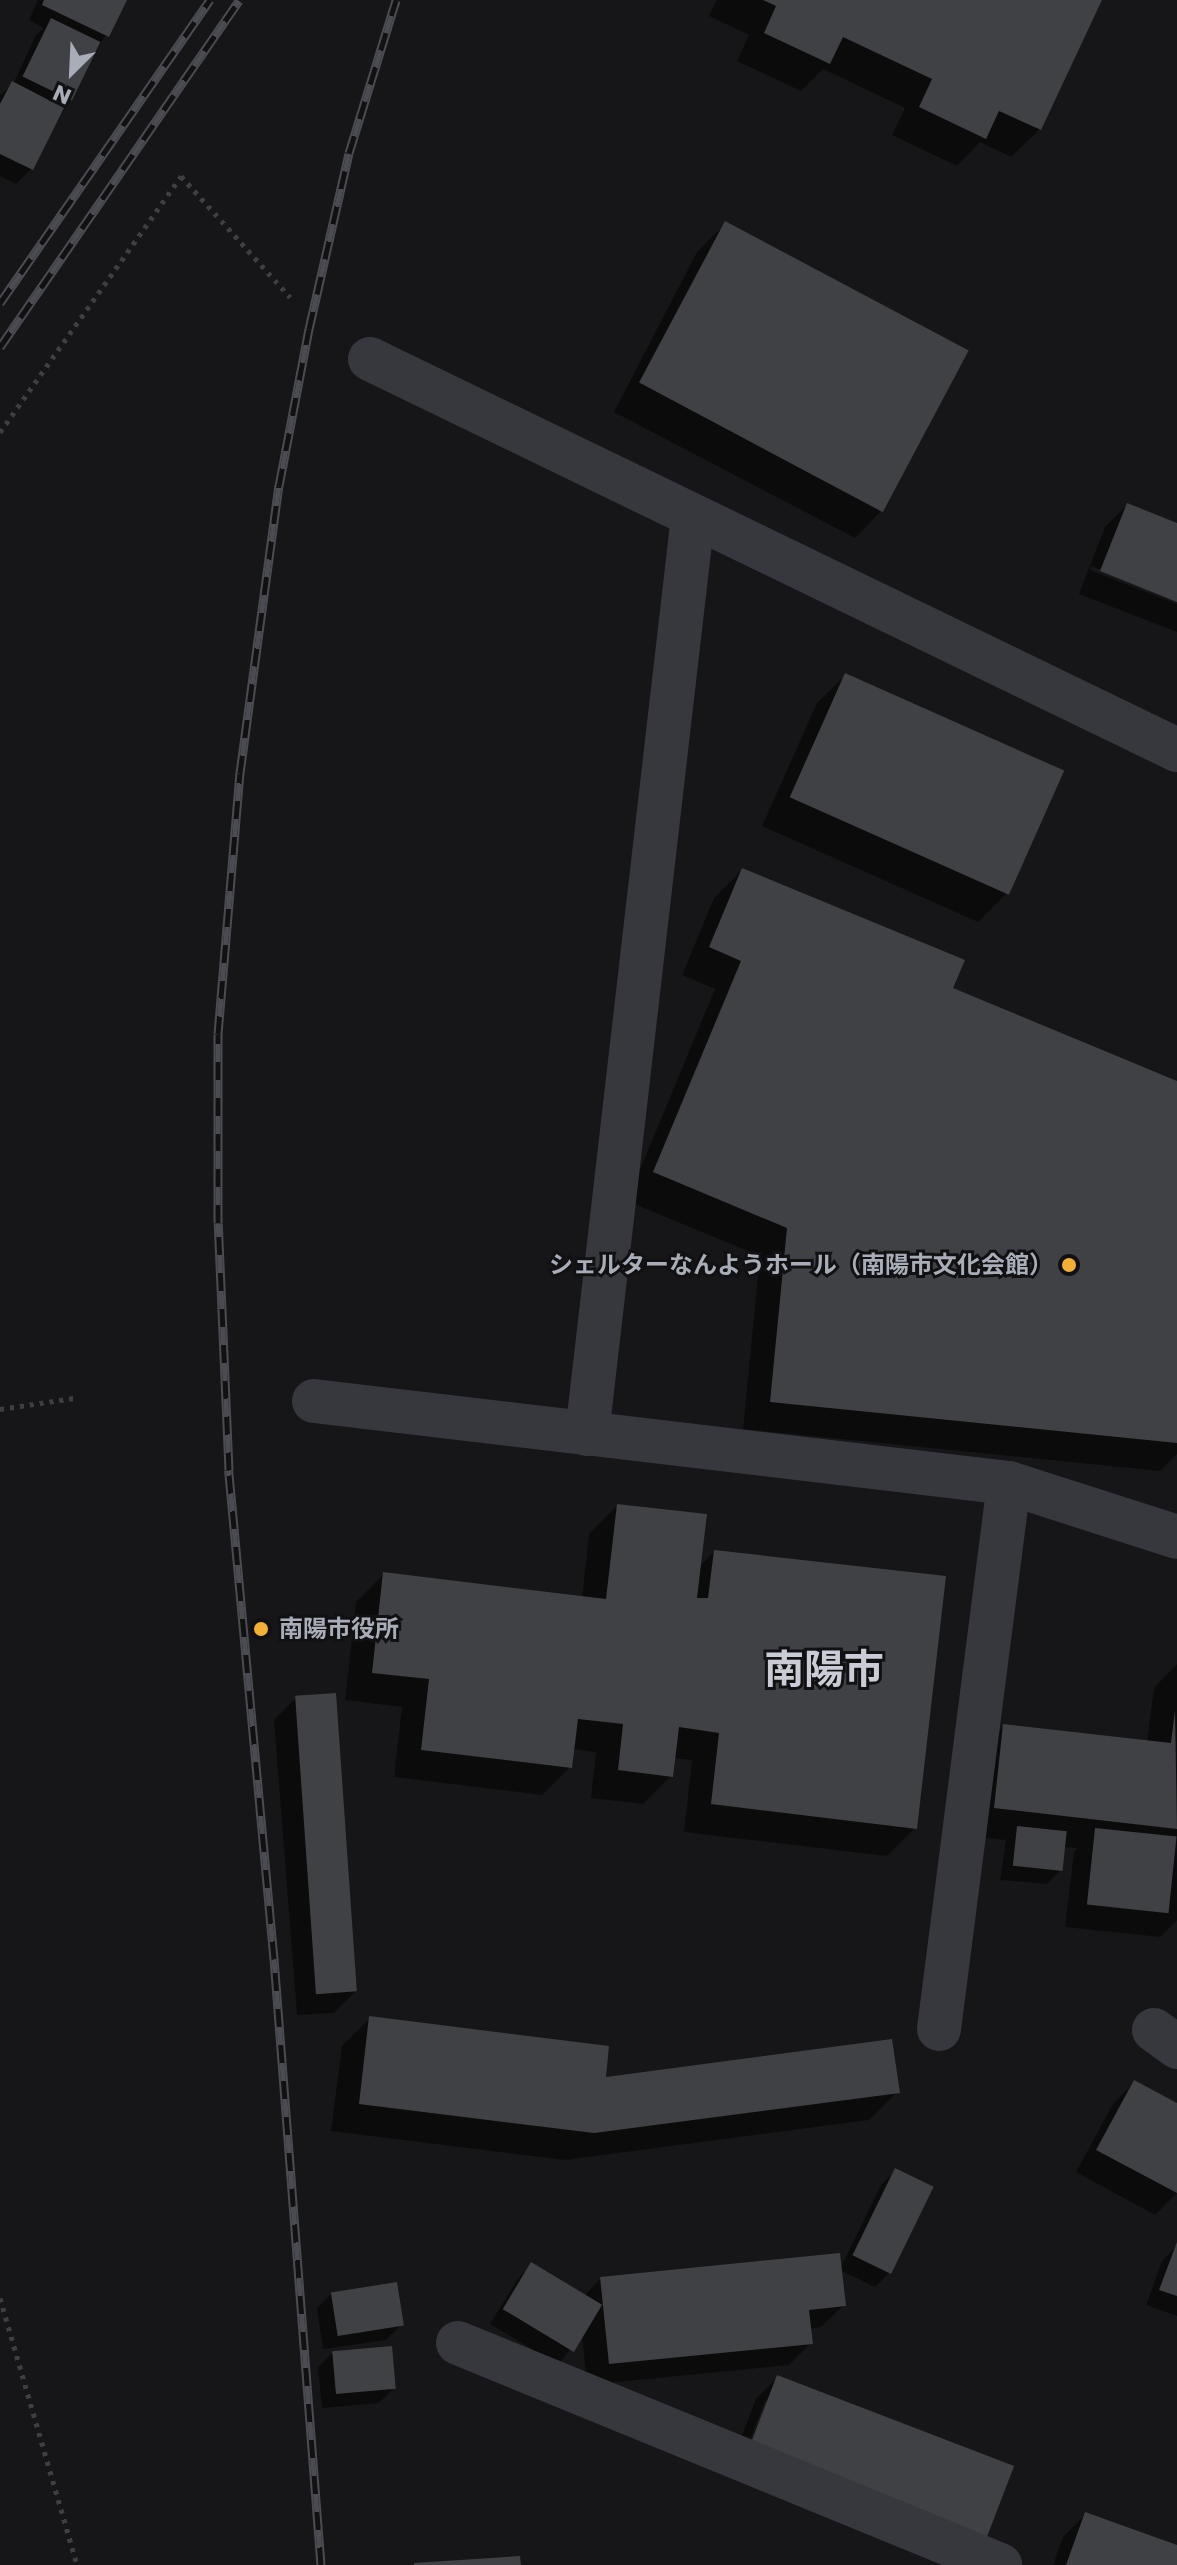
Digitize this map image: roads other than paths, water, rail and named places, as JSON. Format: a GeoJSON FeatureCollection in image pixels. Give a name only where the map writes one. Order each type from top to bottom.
{"type":"FeatureCollection","features":[{"type":"Feature","properties":{"kind":"street"},"geometry":{"type":"LineString","coordinates":[[370,359],[1177,750]]}},
{"type":"Feature","properties":{"kind":"street"},"geometry":{"type":"LineString","coordinates":[[587,1434],[693,516]]}},
{"type":"Feature","properties":{"kind":"street"},"geometry":{"type":"LineString","coordinates":[[314,1401],[1009,1483],[1177,1537]]}},
{"type":"Feature","properties":{"kind":"street"},"geometry":{"type":"LineString","coordinates":[[939,2029],[1009,1483]]}},
{"type":"Feature","properties":{"kind":"street"},"geometry":{"type":"LineString","coordinates":[[458,2343],[953,2556],[1000,2565]]}},
{"type":"Feature","properties":{"kind":"railway"},"geometry":{"type":"LineString","coordinates":[[0,303],[210,0]]}},
{"type":"Feature","properties":{"kind":"railway"},"geometry":{"type":"LineString","coordinates":[[0,347],[239,0]]}},
{"type":"Feature","properties":{"kind":"railway"},"geometry":{"type":"LineString","coordinates":[[321,2565],[274,1959],[229,1470],[218,1223],[218,1034],[240,773],[279,486],[309,329],[349,153],[396,0]]}},
{"type":"Feature","properties":{"kind":"place","name":"シェルターなんようホール（南陽市文化会館）"},"geometry":{"type":"Point","coordinates":[1069,1265]}},
{"type":"Feature","properties":{"kind":"place","name":"南陽市役所"},"geometry":{"type":"Point","coordinates":[261,1629]}},
{"type":"Feature","properties":{"kind":"district","name":"南陽市"},"geometry":{"type":"Point","coordinates":[824,1669]}}]}
